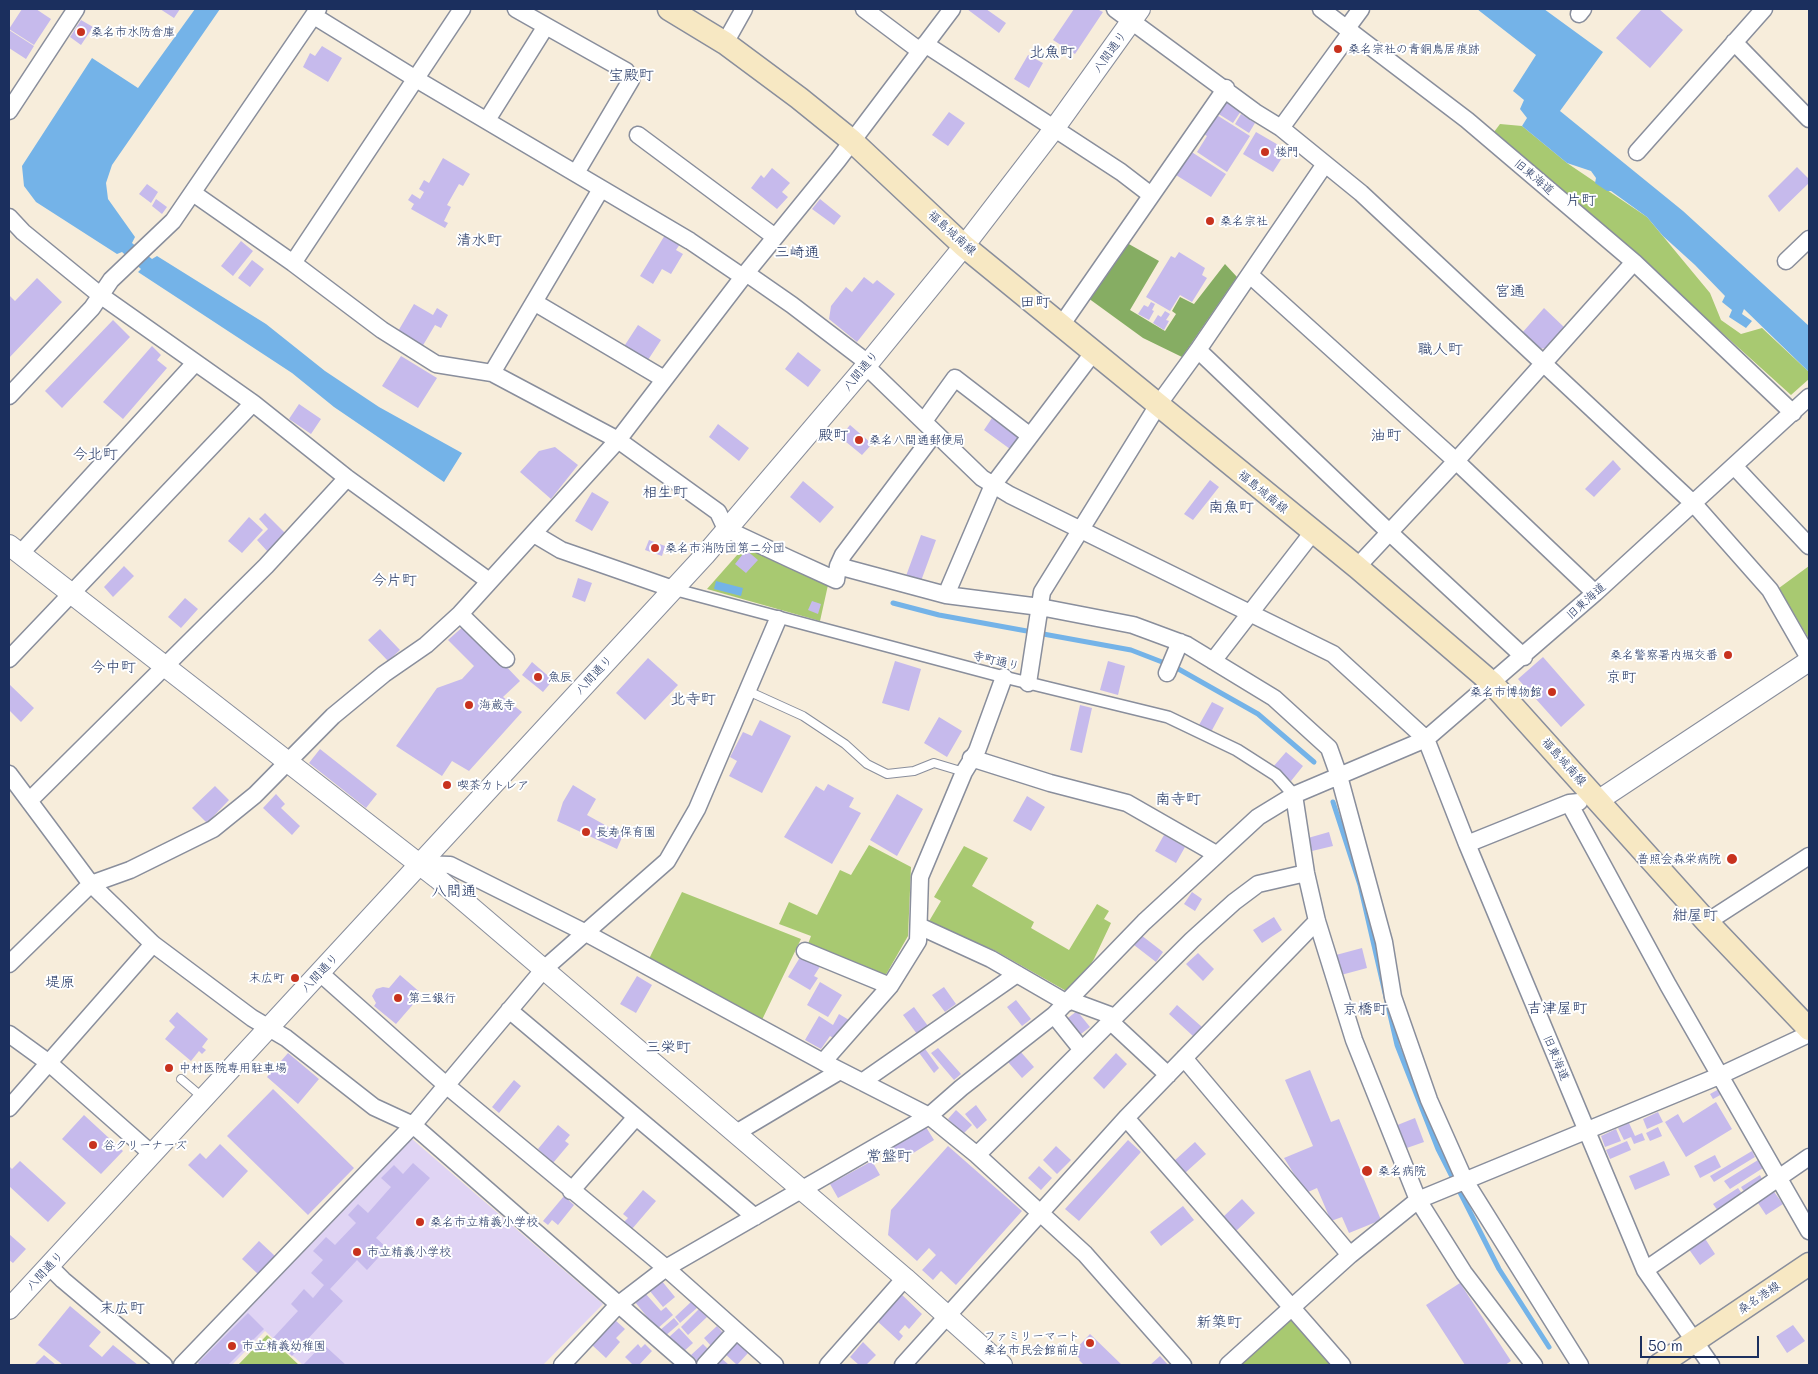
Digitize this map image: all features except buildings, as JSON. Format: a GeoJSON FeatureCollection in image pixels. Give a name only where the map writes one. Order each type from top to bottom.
{"type":"FeatureCollection","features":[{"type":"Feature","properties":{"kind":"main road","name":"福島城南線"},"geometry":{"type":"LineString","coordinates":[[669,9],[725,43],[799,98],[851,140],[964,246],[1060,327],[1357,567],[1492,683],[1599,800],[1706,922],[1809,1028]]}},
{"type":"Feature","properties":{"kind":"main road","name":"桑名港線"},"geometry":{"type":"LineString","coordinates":[[1659,1365],[1809,1264]]}},
{"type":"Feature","properties":{"kind":"street"},"geometry":{"type":"LineString","coordinates":[[9,111],[76,9]]}},
{"type":"Feature","properties":{"kind":"street"},"geometry":{"type":"LineString","coordinates":[[293,264],[462,9]]}},
{"type":"Feature","properties":{"kind":"street"},"geometry":{"type":"LineString","coordinates":[[516,9],[626,71],[631,80],[576,173]]}},
{"type":"Feature","properties":{"kind":"street"},"geometry":{"type":"LineString","coordinates":[[725,43],[744,9]]}},
{"type":"Feature","properties":{"kind":"street"},"geometry":{"type":"LineString","coordinates":[[864,9],[1121,172],[1152,195]]}},
{"type":"Feature","properties":{"kind":"street"},"geometry":{"type":"LineString","coordinates":[[9,964],[91,884],[130,870],[214,829],[255,795],[333,716],[384,674],[426,646],[460,614],[618,440],[744,275],[838,160],[851,140],[952,9]]}},
{"type":"Feature","properties":{"kind":"street"},"geometry":{"type":"LineString","coordinates":[[1115,9],[1136,15],[1256,112],[1281,128],[1360,193],[1694,504],[1770,590],[1809,660],[1599,800],[1569,803],[1466,844]]}},
{"type":"Feature","properties":{"kind":"street","name":"旧東海道"},"geometry":{"type":"LineString","coordinates":[[1321,9],[1467,120],[1634,262],[1793,412],[1595,594],[1524,657],[1426,739],[1466,844],[1645,1270],[1710,1365]]}},
{"type":"Feature","properties":{"kind":"street"},"geometry":{"type":"LineString","coordinates":[[1281,128],[1349,30],[1361,9]]}},
{"type":"Feature","properties":{"kind":"street"},"geometry":{"type":"LineString","coordinates":[[1637,152],[1764,9]]}},
{"type":"Feature","properties":{"kind":"street"},"geometry":{"type":"LineString","coordinates":[[9,396],[92,308],[128,264],[173,221],[316,12],[416,79],[690,241],[792,305],[867,365],[924,421],[934,434],[982,478],[1249,614],[1333,654],[1426,739],[1294,795],[1258,817],[1144,922],[1054,1015],[961,1088],[929,1116],[666,1268],[619,1304],[562,1365]]}},
{"type":"Feature","properties":{"kind":"street","name":"八間通り"},"geometry":{"type":"LineString","coordinates":[[9,1309],[320,974],[726,529],[867,365],[964,246],[1054,129],[1136,15]]}},
{"type":"Feature","properties":{"kind":"street"},"geometry":{"type":"LineString","coordinates":[[487,120],[546,26]]}},
{"type":"Feature","properties":{"kind":"street"},"geometry":{"type":"LineString","coordinates":[[1734,42],[1809,119]]}},
{"type":"Feature","properties":{"kind":"street"},"geometry":{"type":"LineString","coordinates":[[1060,327],[1226,88]]}},
{"type":"Feature","properties":{"kind":"street"},"geometry":{"type":"LineString","coordinates":[[638,134],[776,237]]}},
{"type":"Feature","properties":{"kind":"street"},"geometry":{"type":"LineString","coordinates":[[1028,683],[1036,645],[1042,592],[1158,405],[1250,275],[1325,164]]}},
{"type":"Feature","properties":{"kind":"street"},"geometry":{"type":"LineString","coordinates":[[492,373],[602,189]]}},
{"type":"Feature","properties":{"kind":"street"},"geometry":{"type":"LineString","coordinates":[[193,193],[382,330],[436,364],[492,373],[618,440],[718,512],[726,529],[836,580],[838,566],[843,555],[934,434]]}},
{"type":"Feature","properties":{"kind":"street"},"geometry":{"type":"LineString","coordinates":[[9,218],[100,296],[253,403],[347,478],[489,580]]}},
{"type":"Feature","properties":{"kind":"street"},"geometry":{"type":"LineString","coordinates":[[1786,261],[1809,239]]}},
{"type":"Feature","properties":{"kind":"street"},"geometry":{"type":"LineString","coordinates":[[1357,567],[1634,262]]}},
{"type":"Feature","properties":{"kind":"street"},"geometry":{"type":"LineString","coordinates":[[1250,275],[1456,460],[1595,594]]}},
{"type":"Feature","properties":{"kind":"street"},"geometry":{"type":"LineString","coordinates":[[534,302],[664,379]]}},
{"type":"Feature","properties":{"kind":"street"},"geometry":{"type":"LineString","coordinates":[[1198,350],[1389,532],[1524,657]]}},
{"type":"Feature","properties":{"kind":"street"},"geometry":{"type":"LineString","coordinates":[[946,595],[993,485],[1093,353]]}},
{"type":"Feature","properties":{"kind":"street"},"geometry":{"type":"LineString","coordinates":[[195,363],[115,453],[14,550],[419,864],[905,1278],[1002,1365]]}},
{"type":"Feature","properties":{"kind":"street"},"geometry":{"type":"LineString","coordinates":[[924,421],[955,378],[1029,435]]}},
{"type":"Feature","properties":{"kind":"street"},"geometry":{"type":"LineString","coordinates":[[1793,412],[1809,397]]}},
{"type":"Feature","properties":{"kind":"street"},"geometry":{"type":"LineString","coordinates":[[9,658],[253,403]]}},
{"type":"Feature","properties":{"kind":"street"},"geometry":{"type":"LineString","coordinates":[[1734,466],[1809,546]]}},
{"type":"Feature","properties":{"kind":"street"},"geometry":{"type":"LineString","coordinates":[[29,801],[266,566],[347,478]]}},
{"type":"Feature","properties":{"kind":"street"},"geometry":{"type":"LineString","coordinates":[[1213,661],[1312,532]]}},
{"type":"Feature","properties":{"kind":"street"},"geometry":{"type":"LineString","coordinates":[[534,534],[561,550],[673,589]]}},
{"type":"Feature","properties":{"kind":"street"},"geometry":{"type":"LineString","coordinates":[[838,566],[946,595],[1133,625],[1180,642],[1274,698],[1329,748],[1339,776],[1384,942],[1393,997],[1429,1100],[1465,1181],[1580,1365]]}},
{"type":"Feature","properties":{"kind":"street","name":"寺町通り"},"geometry":{"type":"LineString","coordinates":[[673,589],[778,619],[1004,678],[1168,717],[1237,750],[1276,775],[1294,795]]}},
{"type":"Feature","properties":{"kind":"street"},"geometry":{"type":"LineString","coordinates":[[460,614],[506,659]]}},
{"type":"Feature","properties":{"kind":"street"},"geometry":{"type":"LineString","coordinates":[[182,1365],[413,1125],[544,969],[667,861],[697,809],[778,619]]}},
{"type":"Feature","properties":{"kind":"street"},"geometry":{"type":"LineString","coordinates":[[1169,666],[1180,642]]}},
{"type":"Feature","properties":{"kind":"street"},"geometry":{"type":"LineString","coordinates":[[822,1062],[890,986],[918,941],[920,877],[968,765],[977,751],[1004,678]]}},
{"type":"Feature","properties":{"kind":"street"},"geometry":{"type":"LineString","coordinates":[[968,765],[1050,783],[1127,803],[1216,854]]}},
{"type":"Feature","properties":{"kind":"street"},"geometry":{"type":"LineString","coordinates":[[9,774],[91,884],[154,944],[268,1029],[286,1038],[374,1107],[413,1125],[688,1365]]}},
{"type":"Feature","properties":{"kind":"street"},"geometry":{"type":"LineString","coordinates":[[1294,795],[1306,873],[1317,921],[1354,1040],[1418,1200],[1464,1273],[1534,1365]]}},
{"type":"Feature","properties":{"kind":"street"},"geometry":{"type":"LineString","coordinates":[[1569,803],[1719,1076],[1809,1231]]}},
{"type":"Feature","properties":{"kind":"street"},"geometry":{"type":"LineString","coordinates":[[1706,922],[1809,856]]}},
{"type":"Feature","properties":{"kind":"street"},"geometry":{"type":"LineString","coordinates":[[419,864],[450,865],[584,932],[822,1062],[929,1116],[977,1155],[1085,1254],[1183,1365]]}},
{"type":"Feature","properties":{"kind":"street"},"geometry":{"type":"LineString","coordinates":[[977,1155],[1113,1019],[1234,902],[1258,884],[1306,873]]}},
{"type":"Feature","properties":{"kind":"street"},"geometry":{"type":"LineString","coordinates":[[903,1365],[1126,1118],[1317,921]]}},
{"type":"Feature","properties":{"kind":"street"},"geometry":{"type":"LineString","coordinates":[[919,926],[991,958],[1068,1001],[1113,1019],[1168,1075]]}},
{"type":"Feature","properties":{"kind":"street"},"geometry":{"type":"LineString","coordinates":[[9,1108],[154,944]]}},
{"type":"Feature","properties":{"kind":"street"},"geometry":{"type":"LineString","coordinates":[[805,952],[890,986]]}},
{"type":"Feature","properties":{"kind":"street"},"geometry":{"type":"LineString","coordinates":[[320,974],[571,1191],[666,1268],[735,1332],[775,1365]]}},
{"type":"Feature","properties":{"kind":"street"},"geometry":{"type":"LineString","coordinates":[[862,1082],[1017,974]]}},
{"type":"Feature","properties":{"kind":"street"},"geometry":{"type":"LineString","coordinates":[[509,1010],[754,1217]]}},
{"type":"Feature","properties":{"kind":"street"},"geometry":{"type":"LineString","coordinates":[[1054,1015],[1082,1050]]}},
{"type":"Feature","properties":{"kind":"street"},"geometry":{"type":"LineString","coordinates":[[9,1034],[49,1063],[152,1154]]}},
{"type":"Feature","properties":{"kind":"street"},"geometry":{"type":"LineString","coordinates":[[1228,1365],[1350,1255],[1418,1200],[1719,1076],[1809,1034]]}},
{"type":"Feature","properties":{"kind":"street"},"geometry":{"type":"LineString","coordinates":[[1184,1058],[1350,1255]]}},
{"type":"Feature","properties":{"kind":"street"},"geometry":{"type":"LineString","coordinates":[[736,1133],[840,1071]]}},
{"type":"Feature","properties":{"kind":"street"},"geometry":{"type":"LineString","coordinates":[[571,1191],[636,1117]]}},
{"type":"Feature","properties":{"kind":"street"},"geometry":{"type":"LineString","coordinates":[[1126,1118],[1342,1365]]}},
{"type":"Feature","properties":{"kind":"street"},"geometry":{"type":"LineString","coordinates":[[1645,1270],[1809,1157]]}},
{"type":"Feature","properties":{"kind":"street"},"geometry":{"type":"LineString","coordinates":[[49,1266],[62,1280],[164,1365]]}},
{"type":"Feature","properties":{"kind":"street"},"geometry":{"type":"LineString","coordinates":[[828,1365],[905,1278]]}},
{"type":"Feature","properties":{"kind":"street"},"geometry":{"type":"LineString","coordinates":[[705,1365],[735,1332]]}},
{"type":"Feature","properties":{"kind":"lane"},"geometry":{"type":"LineString","coordinates":[[748,691],[803,716],[845,744],[866,764],[887,774],[914,770],[934,763],[968,765]]}},
{"type":"Feature","properties":{"kind":"lane"},"geometry":{"type":"LineString","coordinates":[[181,1079],[203,1098]]}},
{"type":"Feature","properties":{"kind":"shaded area","name":"桑名市立精義小学校"},"geometry":{"type":"Polygon","coordinates":[[[412,1139],[603,1304],[543,1365],[303,1365],[265,1331],[232,1365],[197,1363],[412,1139]]]}},
{"type":"Feature","properties":{"kind":"green space"},"geometry":{"type":"Polygon","coordinates":[[[1500,124],[1522,126],[1567,163],[1647,217],[1710,293],[1721,320],[1741,334],[1762,328],[1809,372],[1809,379],[1791,395],[1638,257],[1494,132],[1500,124]]]}},
{"type":"Feature","properties":{"kind":"green space"},"geometry":{"type":"Polygon","coordinates":[[[1127,243],[1159,261],[1130,310],[1165,331],[1176,314],[1172,311],[1180,297],[1194,304],[1225,264],[1237,277],[1182,357],[1143,338],[1088,298],[1127,243]]]}},
{"type":"Feature","properties":{"kind":"green space"},"geometry":{"type":"Polygon","coordinates":[[[745,546],[828,585],[820,621],[707,589],[745,546]]]}},
{"type":"Feature","properties":{"kind":"green space"},"geometry":{"type":"Polygon","coordinates":[[[1809,566],[1809,639],[1779,588],[1809,566]]]}},
{"type":"Feature","properties":{"kind":"green space"},"geometry":{"type":"Polygon","coordinates":[[[869,845],[911,867],[908,936],[884,978],[808,944],[811,936],[779,924],[789,902],[817,915],[840,870],[851,875],[869,845]]]}},
{"type":"Feature","properties":{"kind":"green space"},"geometry":{"type":"Polygon","coordinates":[[[964,846],[988,858],[972,886],[1034,922],[1031,928],[1069,950],[1097,904],[1109,911],[1104,919],[1111,923],[1094,959],[1074,990],[1068,992],[994,950],[928,923],[941,901],[934,897],[964,846]]]}},
{"type":"Feature","properties":{"kind":"green space"},"geometry":{"type":"Polygon","coordinates":[[[682,892],[801,939],[760,1024],[647,963],[682,892]]]}},
{"type":"Feature","properties":{"kind":"green space"},"geometry":{"type":"Polygon","coordinates":[[[1290,1318],[1332,1365],[1237,1365],[1290,1318]]]}},
{"type":"Feature","properties":{"kind":"green space"},"geometry":{"type":"Polygon","coordinates":[[[267,1335],[299,1365],[238,1365],[267,1335]]]}},
{"type":"Feature","properties":{"kind":"water"},"geometry":{"type":"Polygon","coordinates":[[[195,9],[220,9],[112,165],[106,183],[108,199],[135,237],[132,243],[152,259],[157,256],[266,324],[325,371],[379,407],[462,453],[444,482],[334,407],[292,373],[138,272],[141,269],[122,252],[117,254],[36,202],[24,186],[22,166],[92,58],[138,88],[195,9]]]}},
{"type":"Feature","properties":{"kind":"water"},"geometry":{"type":"Polygon","coordinates":[[[1477,9],[1544,9],[1603,52],[1560,111],[1683,211],[1809,326],[1809,372],[1744,309],[1742,314],[1752,321],[1746,328],[1729,317],[1732,310],[1722,302],[1725,296],[1663,236],[1647,217],[1611,191],[1607,191],[1595,183],[1596,178],[1591,171],[1567,163],[1522,126],[1527,118],[1520,109],[1524,100],[1513,91],[1536,55],[1477,9]]]}},
{"type":"Feature","properties":{"kind":"water"},"geometry":{"type":"Polygon","coordinates":[[[716,581],[743,588],[741,596],[714,589],[716,581]]]}},
{"type":"Feature","properties":{"kind":"waterway"},"geometry":{"type":"LineString","coordinates":[[893,603],[939,615],[1131,650],[1175,667],[1258,714],[1314,762]]}},
{"type":"Feature","properties":{"kind":"waterway"},"geometry":{"type":"LineString","coordinates":[[1333,802],[1360,885],[1397,1045],[1438,1149],[1499,1269],[1549,1347]]}},
{"type":"Feature","properties":{"kind":"place","name":"桑名市水防倉庫"},"geometry":{"type":"Point","coordinates":[81,32]}},
{"type":"Feature","properties":{"kind":"place","name":"桑名宗社の青銅鳥居痕跡"},"geometry":{"type":"Point","coordinates":[1338,49]}},
{"type":"Feature","properties":{"kind":"place","name":"楼門"},"geometry":{"type":"Point","coordinates":[1265,152]}},
{"type":"Feature","properties":{"kind":"place","name":"桑名宗社"},"geometry":{"type":"Point","coordinates":[1210,221]}},
{"type":"Feature","properties":{"kind":"place","name":"桑名八間通郵便局"},"geometry":{"type":"Point","coordinates":[859,440]}},
{"type":"Feature","properties":{"kind":"place","name":"桑名市消防団第二分団"},"geometry":{"type":"Point","coordinates":[655,548]}},
{"type":"Feature","properties":{"kind":"place","name":"桑名警察署内堀交番"},"geometry":{"type":"Point","coordinates":[1728,655]}},
{"type":"Feature","properties":{"kind":"place","name":"魚辰"},"geometry":{"type":"Point","coordinates":[538,677]}},
{"type":"Feature","properties":{"kind":"place","name":"桑名市博物館"},"geometry":{"type":"Point","coordinates":[1552,692]}},
{"type":"Feature","properties":{"kind":"place","name":"海蔵寺"},"geometry":{"type":"Point","coordinates":[469,705]}},
{"type":"Feature","properties":{"kind":"place","name":"喫茶カトレア"},"geometry":{"type":"Point","coordinates":[447,785]}},
{"type":"Feature","properties":{"kind":"place","name":"長寿保育園"},"geometry":{"type":"Point","coordinates":[586,832]}},
{"type":"Feature","properties":{"kind":"place","name":"普照会森栄病院"},"geometry":{"type":"Point","coordinates":[1732,859]}},
{"type":"Feature","properties":{"kind":"place","name":"末広町"},"geometry":{"type":"Point","coordinates":[295,978]}},
{"type":"Feature","properties":{"kind":"place","name":"第三銀行"},"geometry":{"type":"Point","coordinates":[398,998]}},
{"type":"Feature","properties":{"kind":"place","name":"中村医院専用駐車場"},"geometry":{"type":"Point","coordinates":[169,1068]}},
{"type":"Feature","properties":{"kind":"place","name":"谷クリーナーズ"},"geometry":{"type":"Point","coordinates":[93,1145]}},
{"type":"Feature","properties":{"kind":"place","name":"桑名病院"},"geometry":{"type":"Point","coordinates":[1367,1171]}},
{"type":"Feature","properties":{"kind":"place","name":"桑名市立精義小学校"},"geometry":{"type":"Point","coordinates":[420,1222]}},
{"type":"Feature","properties":{"kind":"place","name":"市立精義小学校"},"geometry":{"type":"Point","coordinates":[357,1252]}},
{"type":"Feature","properties":{"kind":"place","name":"ファミリーマート 桑名市民会館前店"},"geometry":{"type":"Point","coordinates":[1090,1343]}},
{"type":"Feature","properties":{"kind":"place","name":"市立精義幼稚園"},"geometry":{"type":"Point","coordinates":[232,1346]}},
{"type":"Feature","properties":{"kind":"district","name":"北魚町"},"geometry":{"type":"Point","coordinates":[1052,52]}},
{"type":"Feature","properties":{"kind":"district","name":"宝殿町"},"geometry":{"type":"Point","coordinates":[631,75]}},
{"type":"Feature","properties":{"kind":"district","name":"片町"},"geometry":{"type":"Point","coordinates":[1581,200]}},
{"type":"Feature","properties":{"kind":"district","name":"清水町"},"geometry":{"type":"Point","coordinates":[479,240]}},
{"type":"Feature","properties":{"kind":"district","name":"三崎通"},"geometry":{"type":"Point","coordinates":[797,252]}},
{"type":"Feature","properties":{"kind":"district","name":"宮通"},"geometry":{"type":"Point","coordinates":[1510,291]}},
{"type":"Feature","properties":{"kind":"district","name":"田町"},"geometry":{"type":"Point","coordinates":[1035,302]}},
{"type":"Feature","properties":{"kind":"district","name":"職人町"},"geometry":{"type":"Point","coordinates":[1440,349]}},
{"type":"Feature","properties":{"kind":"district","name":"殿町"},"geometry":{"type":"Point","coordinates":[833,435]}},
{"type":"Feature","properties":{"kind":"district","name":"油町"},"geometry":{"type":"Point","coordinates":[1386,435]}},
{"type":"Feature","properties":{"kind":"district","name":"今北町"},"geometry":{"type":"Point","coordinates":[95,454]}},
{"type":"Feature","properties":{"kind":"district","name":"相生町"},"geometry":{"type":"Point","coordinates":[665,492]}},
{"type":"Feature","properties":{"kind":"district","name":"南魚町"},"geometry":{"type":"Point","coordinates":[1231,507]}},
{"type":"Feature","properties":{"kind":"district","name":"今片町"},"geometry":{"type":"Point","coordinates":[394,580]}},
{"type":"Feature","properties":{"kind":"district","name":"今中町"},"geometry":{"type":"Point","coordinates":[113,667]}},
{"type":"Feature","properties":{"kind":"district","name":"京町"},"geometry":{"type":"Point","coordinates":[1621,677]}},
{"type":"Feature","properties":{"kind":"district","name":"北寺町"},"geometry":{"type":"Point","coordinates":[693,699]}},
{"type":"Feature","properties":{"kind":"district","name":"南寺町"},"geometry":{"type":"Point","coordinates":[1178,799]}},
{"type":"Feature","properties":{"kind":"district","name":"八間通"},"geometry":{"type":"Point","coordinates":[454,891]}},
{"type":"Feature","properties":{"kind":"district","name":"紺屋町"},"geometry":{"type":"Point","coordinates":[1695,915]}},
{"type":"Feature","properties":{"kind":"district","name":"堤原"},"geometry":{"type":"Point","coordinates":[60,982]}},
{"type":"Feature","properties":{"kind":"district","name":"吉津屋町"},"geometry":{"type":"Point","coordinates":[1557,1008]}},
{"type":"Feature","properties":{"kind":"district","name":"京橋町"},"geometry":{"type":"Point","coordinates":[1365,1009]}},
{"type":"Feature","properties":{"kind":"district","name":"三栄町"},"geometry":{"type":"Point","coordinates":[668,1047]}},
{"type":"Feature","properties":{"kind":"district","name":"常盤町"},"geometry":{"type":"Point","coordinates":[889,1156]}},
{"type":"Feature","properties":{"kind":"district","name":"末広町"},"geometry":{"type":"Point","coordinates":[122,1308]}},
{"type":"Feature","properties":{"kind":"district","name":"新築町"},"geometry":{"type":"Point","coordinates":[1219,1322]}}]}
